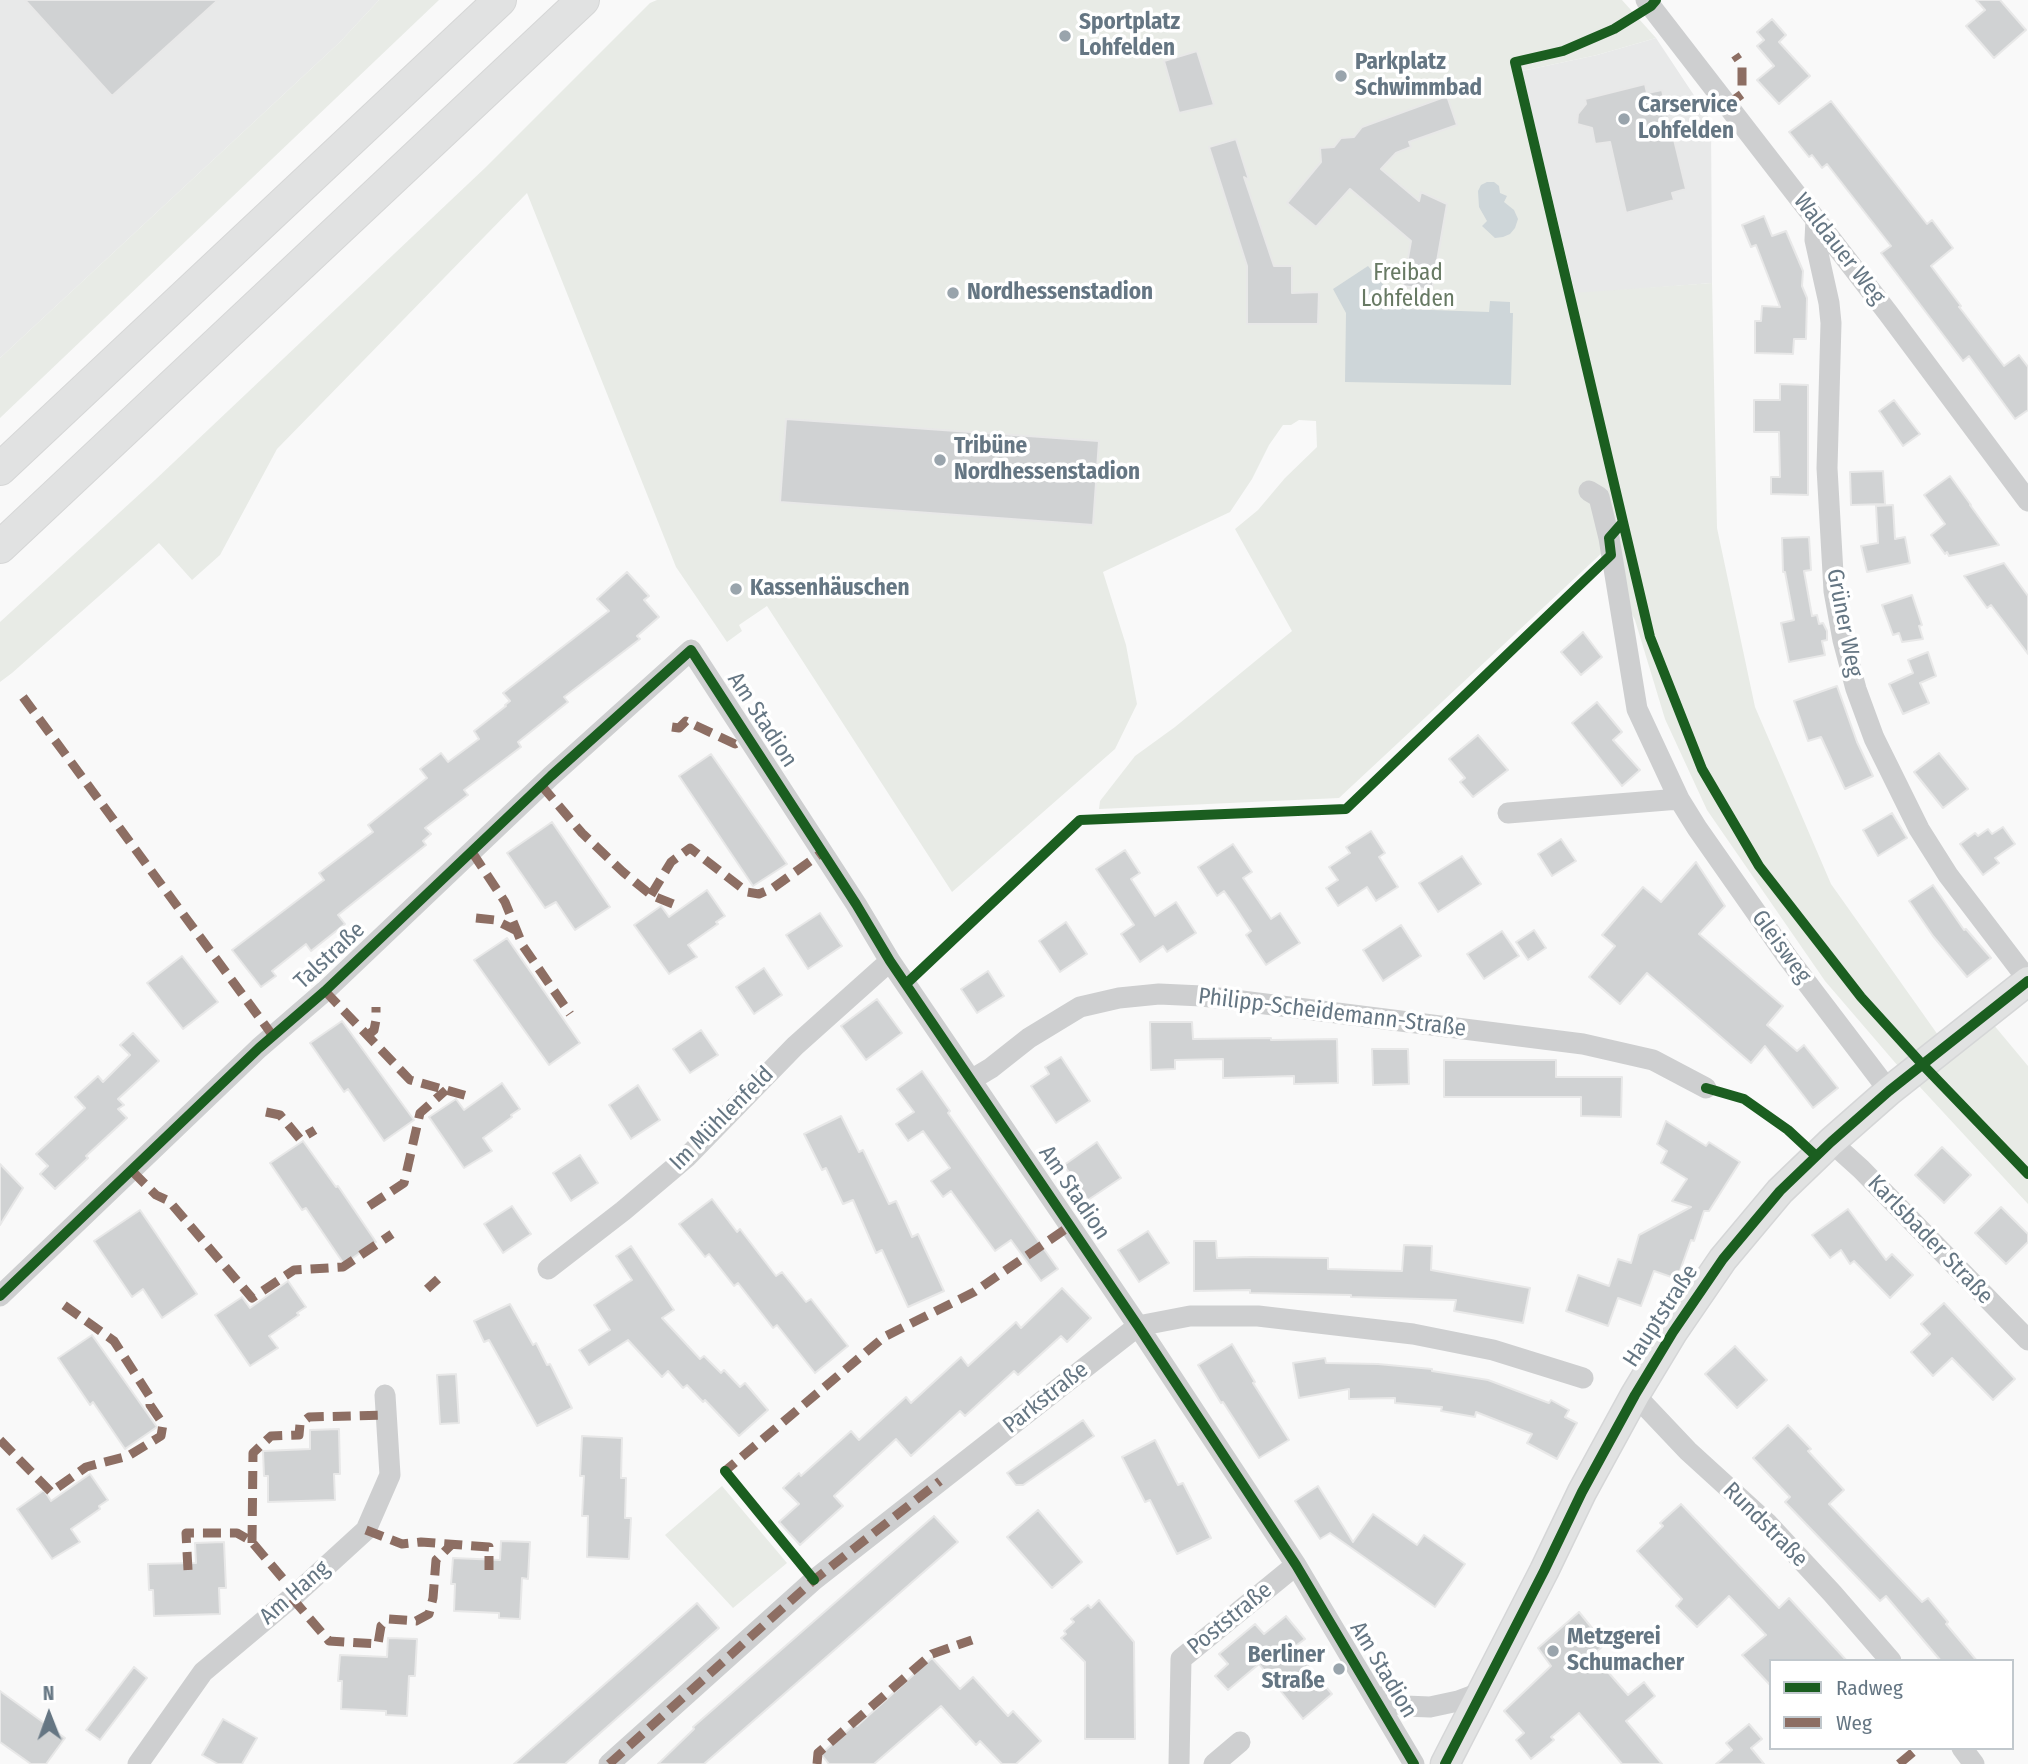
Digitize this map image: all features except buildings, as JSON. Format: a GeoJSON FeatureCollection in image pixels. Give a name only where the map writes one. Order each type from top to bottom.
{"type":"FeatureCollection","features":[{"type":"Feature","properties":{"kind":"highway"},"geometry":{"type":"LineString","coordinates":[[0,469],[500,0]]}},
{"type":"Feature","properties":{"kind":"highway"},"geometry":{"type":"LineString","coordinates":[[0,547],[583,0]]}},
{"type":"Feature","properties":{"kind":"main road","name":"Hauptstraße"},"geometry":{"type":"LineString","coordinates":[[1445,1764],[1582,1492],[1635,1395],[1673,1332],[1723,1259],[1780,1191],[1832,1142],[1889,1091],[2028,980]]}},
{"type":"Feature","properties":{"kind":"street","name":"Waldauer Weg"},"geometry":{"type":"LineString","coordinates":[[1651,2],[2028,501]]}},
{"type":"Feature","properties":{"kind":"street","name":"Grüner Weg"},"geometry":{"type":"LineString","coordinates":[[1816,219],[1815,240],[1829,303],[1830,323],[1827,468],[1834,591],[1856,689],[1874,738],[1919,829],[1948,875],[2028,980]]}},
{"type":"Feature","properties":{"kind":"street","name":"Gleisweg"},"geometry":{"type":"LineString","coordinates":[[1589,491],[1599,497],[1609,538],[1637,709],[1679,799],[1788,958],[1889,1091]]}},
{"type":"Feature","properties":{"kind":"street","name":"Am Stadion"},"geometry":{"type":"LineString","coordinates":[[691,650],[890,961],[1138,1326],[1296,1565],[1415,1764]]}},
{"type":"Feature","properties":{"kind":"street","name":"Talstraße"},"geometry":{"type":"LineString","coordinates":[[0,1296],[272,1036],[325,991],[551,776],[691,650]]}},
{"type":"Feature","properties":{"kind":"street"},"geometry":{"type":"LineString","coordinates":[[1508,813],[1679,799]]}},
{"type":"Feature","properties":{"kind":"street","name":"Im Mühlenfeld"},"geometry":{"type":"LineString","coordinates":[[548,1269],[687,1157],[795,1046],[890,961]]}},
{"type":"Feature","properties":{"kind":"street","name":"Philipp-Scheidemann-Straße"},"geometry":{"type":"LineString","coordinates":[[971,1080],[992,1068],[1029,1038],[1080,1007],[1119,998],[1159,994],[1202,996],[1583,1044],[1653,1060],[1706,1087]]}},
{"type":"Feature","properties":{"kind":"street","name":"Karlsbader Straße"},"geometry":{"type":"LineString","coordinates":[[1832,1142],[2028,1340]]}},
{"type":"Feature","properties":{"kind":"street","name":"Parkstraße"},"geometry":{"type":"LineString","coordinates":[[609,1764],[814,1580],[1138,1326],[1189,1315],[1258,1316],[1413,1334],[1493,1350],[1583,1378]]}},
{"type":"Feature","properties":{"kind":"street","name":"Am Hang"},"geometry":{"type":"LineString","coordinates":[[138,1764],[203,1672],[296,1594],[366,1530],[390,1475],[386,1395]]}},
{"type":"Feature","properties":{"kind":"street","name":"Rundstraße"},"geometry":{"type":"LineString","coordinates":[[1635,1395],[1688,1451],[1767,1523],[1889,1659]]}},
{"type":"Feature","properties":{"kind":"street","name":"Poststraße"},"geometry":{"type":"LineString","coordinates":[[1179,1764],[1181,1659],[1296,1565]]}},
{"type":"Feature","properties":{"kind":"street","name":"Am Stadion"},"geometry":{"type":"LineString","coordinates":[[1373,1695],[1405,1706],[1430,1707],[1482,1692]]}},
{"type":"Feature","properties":{"kind":"street"},"geometry":{"type":"LineString","coordinates":[[1214,1764],[1240,1742]]}},
{"type":"Feature","properties":{"kind":"shaded area"},"geometry":{"type":"Polygon","coordinates":[[[0,0],[379,0],[340,42],[0,358],[0,0]]]}},
{"type":"Feature","properties":{"kind":"shaded area"},"geometry":{"type":"Polygon","coordinates":[[[1656,38],[1711,121],[1712,283],[1575,294],[1522,71],[1597,55],[1656,38]]]}},
{"type":"Feature","properties":{"kind":"shaded area"},"geometry":{"type":"Polygon","coordinates":[[[1494,182],[1499,186],[1500,193],[1507,196],[1504,202],[1514,210],[1518,219],[1510,234],[1503,237],[1495,238],[1482,226],[1487,221],[1479,207],[1478,191],[1481,185],[1494,182]]]}},
{"type":"Feature","properties":{"kind":"shaded area"},"geometry":{"type":"Polygon","coordinates":[[[1368,266],[1403,309],[1489,312],[1490,301],[1510,302],[1510,313],[1513,313],[1511,385],[1345,382],[1346,313],[1333,289],[1368,266]]]}},
{"type":"Feature","properties":{"kind":"green space"},"geometry":{"type":"Polygon","coordinates":[[[379,0],[439,0],[0,418],[0,358],[340,42],[379,0]]]}},
{"type":"Feature","properties":{"kind":"green space","name":"Freibad Lohfelden"},"geometry":{"type":"Polygon","coordinates":[[[657,0],[1622,0],[1656,38],[1597,55],[1522,71],[1574,293],[1712,283],[1717,528],[1755,707],[1831,884],[1938,1035],[1898,1066],[1825,981],[1707,810],[1665,719],[1635,620],[1610,572],[1605,550],[1339,798],[1099,809],[1100,801],[1135,756],[1175,727],[1292,631],[1235,529],[1258,510],[1285,478],[1317,447],[1316,421],[1299,420],[1291,425],[1283,425],[1230,512],[1103,572],[1126,645],[1137,704],[1115,749],[952,892],[767,606],[739,625],[742,631],[727,642],[676,567],[527,193],[277,449],[220,555],[192,580],[159,543],[0,682],[0,622],[155,480],[486,167],[650,3],[657,0]]]}},
{"type":"Feature","properties":{"kind":"green space"},"geometry":{"type":"Polygon","coordinates":[[[1993,1024],[2028,1066],[2028,1204],[1919,1086],[1993,1024]]]}},
{"type":"Feature","properties":{"kind":"green space"},"geometry":{"type":"Polygon","coordinates":[[[722,1486],[787,1563],[733,1608],[665,1535],[722,1486]]]}},
{"type":"Feature","properties":{"kind":"marked path"},"geometry":{"type":"LineString","coordinates":[[1727,105],[1742,94],[1742,65],[1735,55]]}},
{"type":"Feature","properties":{"kind":"marked path"},"geometry":{"type":"LineString","coordinates":[[23,697],[273,1036]]}},
{"type":"Feature","properties":{"kind":"marked path"},"geometry":{"type":"LineString","coordinates":[[672,727],[679,728],[686,721],[735,744],[747,736]]}},
{"type":"Feature","properties":{"kind":"marked path"},"geometry":{"type":"LineString","coordinates":[[541,785],[582,833],[623,872],[651,895],[673,904]]}},
{"type":"Feature","properties":{"kind":"marked path"},"geometry":{"type":"LineString","coordinates":[[651,895],[671,862],[690,848],[747,892],[759,894],[773,888],[823,852]]}},
{"type":"Feature","properties":{"kind":"marked path"},"geometry":{"type":"LineString","coordinates":[[472,852],[505,902],[523,946],[570,1014]]}},
{"type":"Feature","properties":{"kind":"marked path"},"geometry":{"type":"LineString","coordinates":[[476,918],[495,920],[517,931]]}},
{"type":"Feature","properties":{"kind":"marked path"},"geometry":{"type":"LineString","coordinates":[[325,991],[410,1080],[471,1097]]}},
{"type":"Feature","properties":{"kind":"marked path"},"geometry":{"type":"LineString","coordinates":[[367,1036],[374,1030],[376,1007]]}},
{"type":"Feature","properties":{"kind":"marked path"},"geometry":{"type":"LineString","coordinates":[[369,1206],[404,1183],[420,1113],[446,1090]]}},
{"type":"Feature","properties":{"kind":"marked path"},"geometry":{"type":"LineString","coordinates":[[266,1112],[280,1115],[300,1139],[315,1130]]}},
{"type":"Feature","properties":{"kind":"marked path"},"geometry":{"type":"LineString","coordinates":[[132,1171],[156,1195],[169,1201],[252,1298],[294,1270],[343,1267],[392,1234]]}},
{"type":"Feature","properties":{"kind":"marked path"},"geometry":{"type":"LineString","coordinates":[[728,1475],[725,1471],[884,1337],[974,1292],[1070,1226]]}},
{"type":"Feature","properties":{"kind":"marked path"},"geometry":{"type":"LineString","coordinates":[[427,1289],[438,1279]]}},
{"type":"Feature","properties":{"kind":"marked path"},"geometry":{"type":"LineString","coordinates":[[0,1440],[51,1492],[86,1467],[128,1456],[161,1436],[163,1424],[150,1405],[150,1397],[114,1341],[61,1303]]}},
{"type":"Feature","properties":{"kind":"marked path"},"geometry":{"type":"LineString","coordinates":[[252,1543],[253,1453],[271,1436],[299,1435],[300,1424],[309,1417],[386,1415]]}},
{"type":"Feature","properties":{"kind":"marked path"},"geometry":{"type":"LineString","coordinates":[[609,1764],[814,1580],[940,1481]]}},
{"type":"Feature","properties":{"kind":"marked path"},"geometry":{"type":"LineString","coordinates":[[366,1530],[402,1544],[421,1542],[489,1547],[489,1570]]}},
{"type":"Feature","properties":{"kind":"marked path"},"geometry":{"type":"LineString","coordinates":[[188,1570],[186,1533],[237,1533],[251,1541],[296,1594]]}},
{"type":"Feature","properties":{"kind":"marked path"},"geometry":{"type":"LineString","coordinates":[[292,1598],[329,1641],[378,1644],[381,1626],[388,1619],[416,1621],[429,1614],[436,1560],[451,1545]]}},
{"type":"Feature","properties":{"kind":"marked path"},"geometry":{"type":"LineString","coordinates":[[817,1764],[818,1753],[932,1654],[972,1640]]}},
{"type":"Feature","properties":{"kind":"marked path"},"geometry":{"type":"LineString","coordinates":[[1899,1764],[1916,1750]]}},
{"type":"Feature","properties":{"kind":"cycle path"},"geometry":{"type":"LineString","coordinates":[[1656,0],[1614,29],[1563,51],[1515,62],[1650,637],[1702,769],[1759,866],[1861,997],[2028,1174]]}},
{"type":"Feature","properties":{"kind":"cycle path"},"geometry":{"type":"LineString","coordinates":[[906,984],[1080,820],[1346,809],[1611,555],[1609,538],[1623,522]]}},
{"type":"Feature","properties":{"kind":"cycle path"},"geometry":{"type":"LineString","coordinates":[[0,1296],[259,1048],[325,991],[551,776],[691,650],[890,961],[1138,1326],[1296,1565],[1414,1764]]}},
{"type":"Feature","properties":{"kind":"cycle path"},"geometry":{"type":"LineString","coordinates":[[1445,1764],[1582,1492],[1635,1395],[1673,1332],[1723,1259],[1780,1191],[1831,1142],[1889,1091],[2028,981]]}},
{"type":"Feature","properties":{"kind":"cycle path"},"geometry":{"type":"LineString","coordinates":[[1706,1088],[1744,1099],[1788,1130],[1816,1156]]}},
{"type":"Feature","properties":{"kind":"cycle path"},"geometry":{"type":"LineString","coordinates":[[725,1471],[814,1580]]}},
{"type":"Feature","properties":{"kind":"place","name":"Sportplatz Lohfelden"},"geometry":{"type":"Point","coordinates":[1065,36]}},
{"type":"Feature","properties":{"kind":"place","name":"Parkplatz Schwimmbad"},"geometry":{"type":"Point","coordinates":[1341,76]}},
{"type":"Feature","properties":{"kind":"place","name":"Carservice Lohfelden"},"geometry":{"type":"Point","coordinates":[1624,119]}},
{"type":"Feature","properties":{"kind":"place","name":"Nordhessenstadion"},"geometry":{"type":"Point","coordinates":[953,293]}},
{"type":"Feature","properties":{"kind":"place","name":"Tribüne Nordhessenstadion"},"geometry":{"type":"Point","coordinates":[940,460]}},
{"type":"Feature","properties":{"kind":"place","name":"Kassenhäuschen"},"geometry":{"type":"Point","coordinates":[736,589]}},
{"type":"Feature","properties":{"kind":"place","name":"Metzgerei Schumacher"},"geometry":{"type":"Point","coordinates":[1553,1651]}},
{"type":"Feature","properties":{"kind":"place","name":"Berliner Straße"},"geometry":{"type":"Point","coordinates":[1339,1669]}}]}
